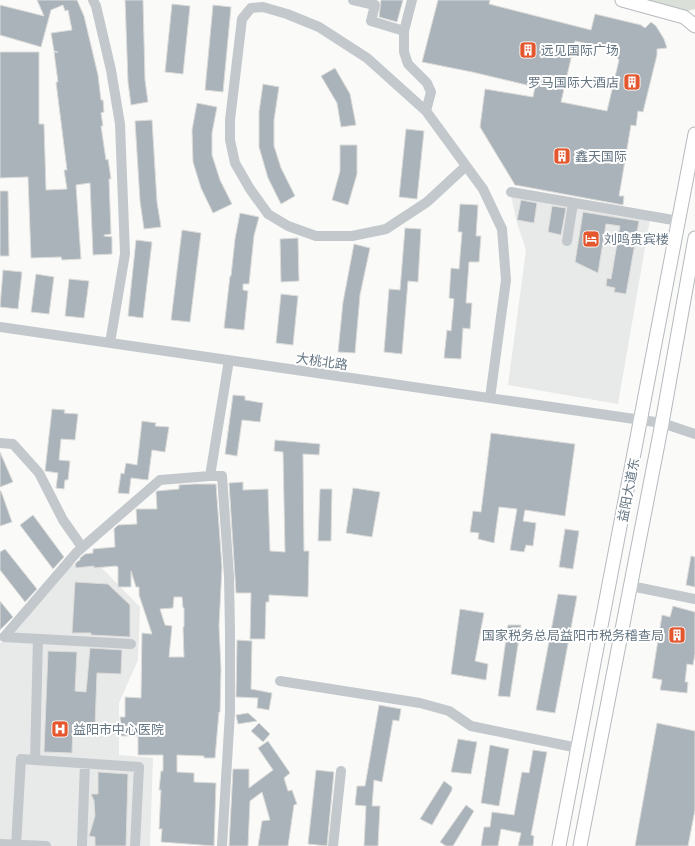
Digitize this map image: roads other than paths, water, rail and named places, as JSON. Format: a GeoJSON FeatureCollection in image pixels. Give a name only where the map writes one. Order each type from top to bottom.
{"type":"FeatureCollection","features":[{"type":"Feature","properties":{"kind":"main road"},"geometry":{"type":"LineString","coordinates":[[622,0],[684,17],[695,26]]}},
{"type":"Feature","properties":{"kind":"main road","name":"益阳大道东"},"geometry":{"type":"LineString","coordinates":[[559,846],[695,134]]}},
{"type":"Feature","properties":{"kind":"main road"},"geometry":{"type":"LineString","coordinates":[[580,846],[662,424],[695,238]]}},
{"type":"Feature","properties":{"kind":"street"},"geometry":{"type":"LineString","coordinates":[[94,0],[111,70],[120,124],[125,254],[110,343]]}},
{"type":"Feature","properties":{"kind":"street"},"geometry":{"type":"LineString","coordinates":[[353,0],[375,6],[372,21],[404,31]]}},
{"type":"Feature","properties":{"kind":"street"},"geometry":{"type":"LineString","coordinates":[[412,0],[404,31],[404,52],[408,64],[427,83],[431,92],[426,111]]}},
{"type":"Feature","properties":{"kind":"street"},"geometry":{"type":"LineString","coordinates":[[466,166],[427,202],[386,229],[352,236],[316,236],[288,226],[268,214],[250,189],[235,163],[230,140],[230,120],[242,19],[251,8],[263,7],[287,14],[319,27],[367,58],[426,111],[484,189],[502,230],[506,280],[490,398]]}},
{"type":"Feature","properties":{"kind":"street"},"geometry":{"type":"LineString","coordinates":[[511,192],[679,221]]}},
{"type":"Feature","properties":{"kind":"street"},"geometry":{"type":"LineString","coordinates":[[567,241],[573,203]]}},
{"type":"Feature","properties":{"kind":"street","name":"大桃北路"},"geometry":{"type":"LineString","coordinates":[[0,327],[641,420],[662,424],[695,434]]}},
{"type":"Feature","properties":{"kind":"street"},"geometry":{"type":"LineString","coordinates":[[210,476],[229,360]]}},
{"type":"Feature","properties":{"kind":"street"},"geometry":{"type":"LineString","coordinates":[[0,443],[14,444],[38,473],[63,520],[82,547]]}},
{"type":"Feature","properties":{"kind":"street"},"geometry":{"type":"LineString","coordinates":[[132,644],[4,637],[76,552],[160,480],[222,476],[229,576],[230,712],[222,846]]}},
{"type":"Feature","properties":{"kind":"street"},"geometry":{"type":"LineString","coordinates":[[631,586],[695,599]]}},
{"type":"Feature","properties":{"kind":"street"},"geometry":{"type":"LineString","coordinates":[[35,760],[38,639]]}},
{"type":"Feature","properties":{"kind":"street"},"geometry":{"type":"LineString","coordinates":[[280,681],[420,703],[449,711],[471,726],[578,748]]}},
{"type":"Feature","properties":{"kind":"street"},"geometry":{"type":"LineString","coordinates":[[16,846],[21,759],[139,767],[135,846]]}},
{"type":"Feature","properties":{"kind":"street"},"geometry":{"type":"LineString","coordinates":[[82,846],[85,763]]}},
{"type":"Feature","properties":{"kind":"street"},"geometry":{"type":"LineString","coordinates":[[334,846],[341,771]]}},
{"type":"Feature","properties":{"kind":"street"},"geometry":{"type":"LineString","coordinates":[[0,844],[16,846],[46,846]]}},
{"type":"Feature","properties":{"kind":"place","name":"远见国际广场"},"geometry":{"type":"Point","coordinates":[528,50]}},
{"type":"Feature","properties":{"kind":"place","name":"罗马国际大酒店"},"geometry":{"type":"Point","coordinates":[632,82]}},
{"type":"Feature","properties":{"kind":"place","name":"鑫天国际"},"geometry":{"type":"Point","coordinates":[562,156]}},
{"type":"Feature","properties":{"kind":"place","name":"刘鸣贵宾楼"},"geometry":{"type":"Point","coordinates":[591,239]}},
{"type":"Feature","properties":{"kind":"place","name":"国家税务总局益阳市税务稽查局"},"geometry":{"type":"Point","coordinates":[677,635]}},
{"type":"Feature","properties":{"kind":"place","name":"益阳市中心医院"},"geometry":{"type":"Point","coordinates":[60,729]}}]}
